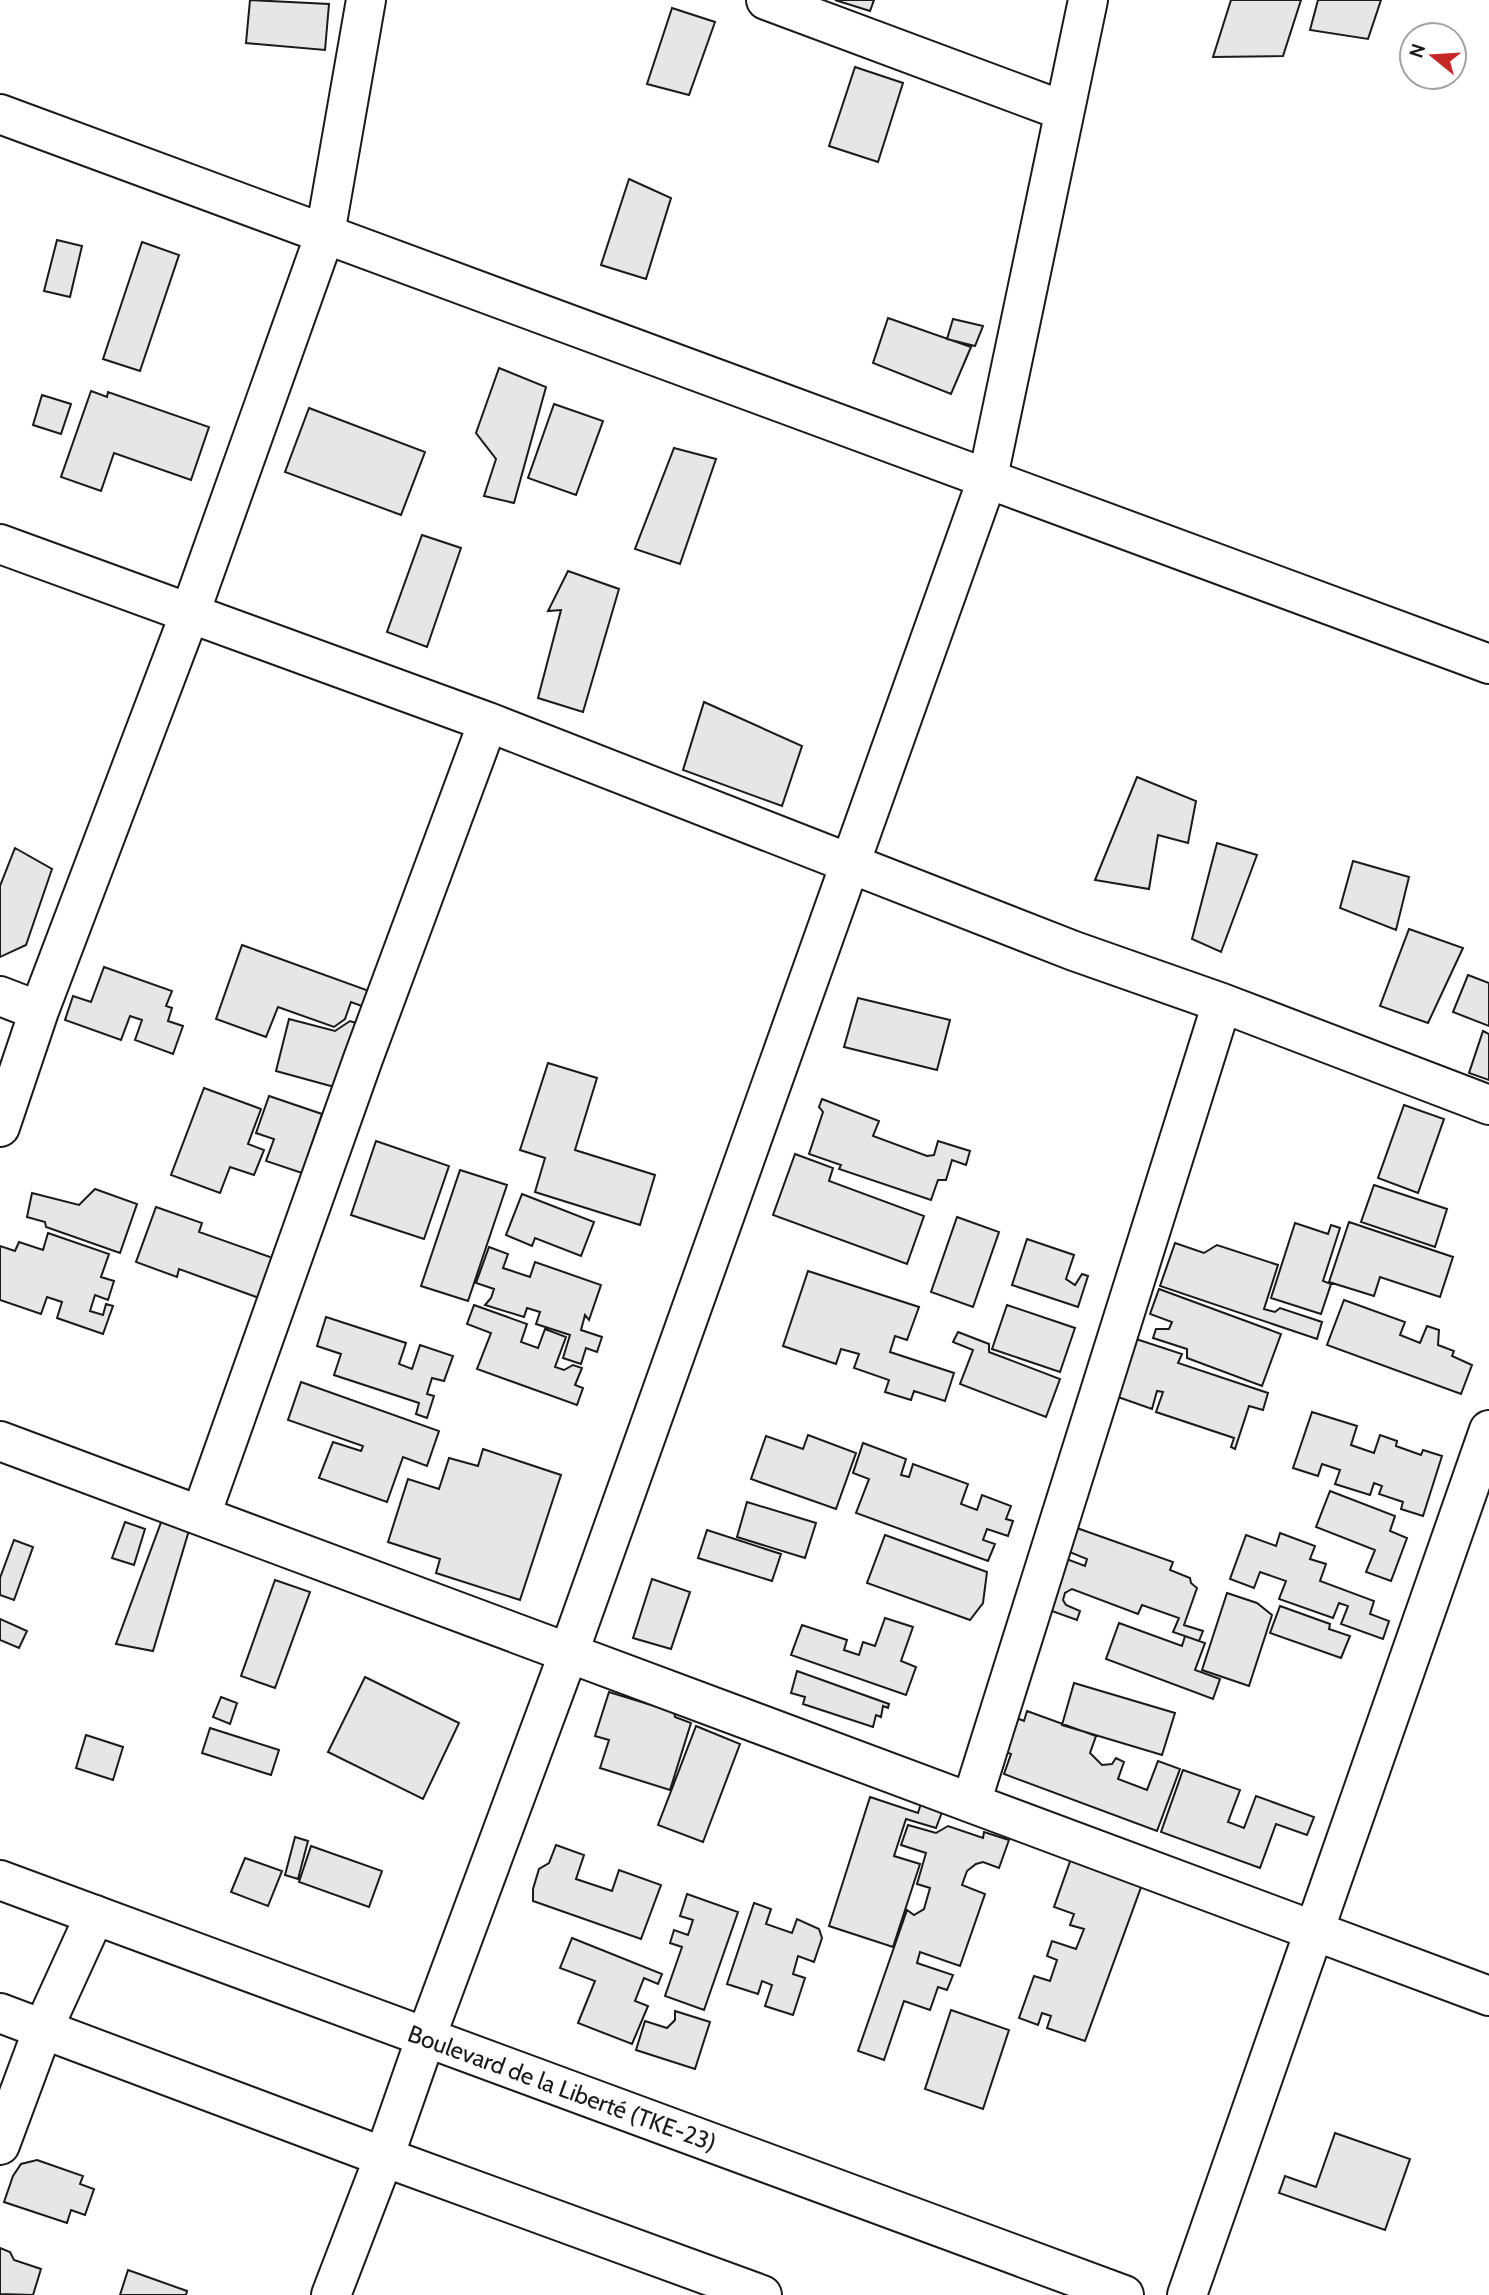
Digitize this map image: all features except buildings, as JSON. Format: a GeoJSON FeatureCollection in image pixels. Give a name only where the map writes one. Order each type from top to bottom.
{"type":"FeatureCollection","features":[{"type":"Feature","properties":{"kind":"street"},"geometry":{"type":"LineString","coordinates":[[0,1127],[40,1011],[190,613],[325,234],[366,0]]}},
{"type":"Feature","properties":{"kind":"street"},"geometry":{"type":"LineString","coordinates":[[766,0],[1065,111]]}},
{"type":"Feature","properties":{"kind":"street"},"geometry":{"type":"LineString","coordinates":[[331,2295],[569,1652],[988,477],[1088,0]]}},
{"type":"Feature","properties":{"kind":"street"},"geometry":{"type":"LineString","coordinates":[[0,114],[1489,664]]}},
{"type":"Feature","properties":{"kind":"street"},"geometry":{"type":"LineString","coordinates":[[0,544],[488,722],[1074,951],[1222,1003],[1489,1105]]}},
{"type":"Feature","properties":{"kind":"street"},"geometry":{"type":"LineString","coordinates":[[201,1515],[359,1072],[488,722]]}},
{"type":"Feature","properties":{"kind":"street"},"geometry":{"type":"LineString","coordinates":[[0,996],[40,1011]]}},
{"type":"Feature","properties":{"kind":"street"},"geometry":{"type":"LineString","coordinates":[[971,1803],[1222,1003]]}},
{"type":"Feature","properties":{"kind":"street"},"geometry":{"type":"LineString","coordinates":[[1186,2295],[1314,1932],[1476,1511],[1489,1430]]}},
{"type":"Feature","properties":{"kind":"street"},"geometry":{"type":"LineString","coordinates":[[0,1441],[1489,1996]]}},
{"type":"Feature","properties":{"kind":"street","name":"Boulevard de la Liberté (TKE-23)"},"geometry":{"type":"LineString","coordinates":[[0,1880],[1124,2295]]}},
{"type":"Feature","properties":{"kind":"street"},"geometry":{"type":"LineString","coordinates":[[0,2145],[43,2029],[95,1916]]}},
{"type":"Feature","properties":{"kind":"street"},"geometry":{"type":"LineString","coordinates":[[0,2013],[762,2295]]}}]}
